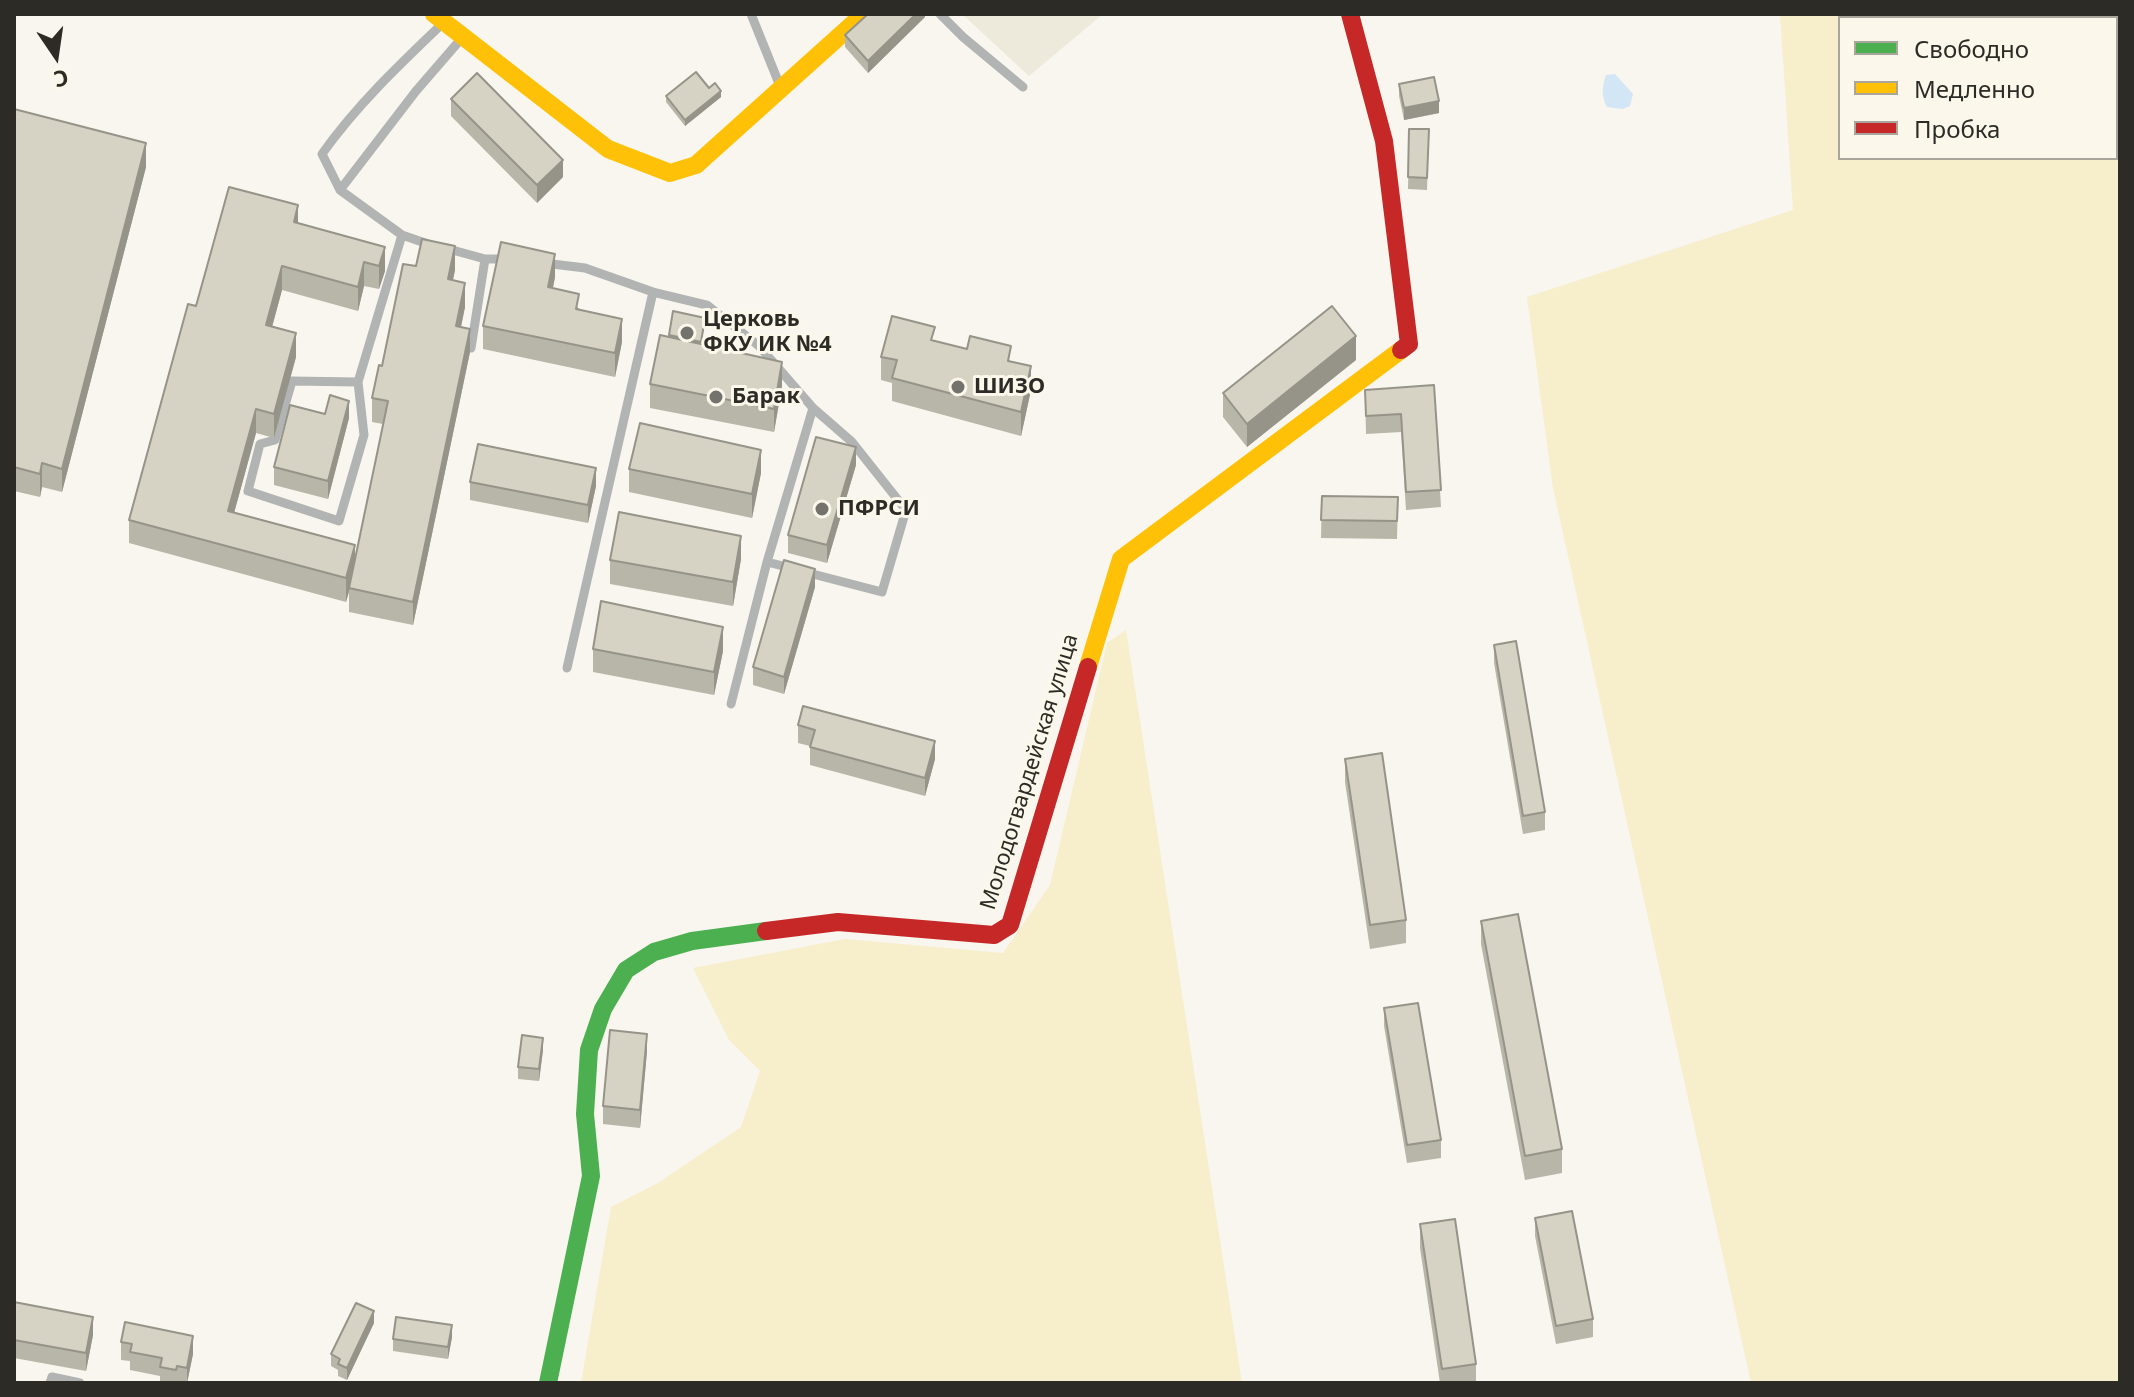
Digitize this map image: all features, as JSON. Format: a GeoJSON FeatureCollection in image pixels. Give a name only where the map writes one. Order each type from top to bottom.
{"type":"FeatureCollection","features":[{"type":"Feature","properties":{"kind":"street"},"geometry":{"type":"LineString","coordinates":[[439,18],[608,149],[670,173],[696,165],[864,14]]}},
{"type":"Feature","properties":{"kind":"street","name":"Молодогвардейская улица"},"geometry":{"type":"LineString","coordinates":[[548,1383],[591,1176],[585,1114],[589,1050],[603,1009],[626,970],[654,952],[692,941],[838,922],[994,935],[1010,925],[1121,559],[1409,344],[1384,141],[1350,14]]}},
{"type":"Feature","properties":{"kind":"lane"},"geometry":{"type":"LineString","coordinates":[[751,14],[781,89]]}},
{"type":"Feature","properties":{"kind":"lane"},"geometry":{"type":"LineString","coordinates":[[940,14],[1023,87]]}},
{"type":"Feature","properties":{"kind":"lane"},"geometry":{"type":"LineString","coordinates":[[439,18],[322,154],[340,190],[402,235],[485,259],[513,259]]}},
{"type":"Feature","properties":{"kind":"lane"},"geometry":{"type":"LineString","coordinates":[[340,190],[416,91],[464,36]]}},
{"type":"Feature","properties":{"kind":"lane"},"geometry":{"type":"LineString","coordinates":[[358,382],[292,381],[275,440],[260,444],[248,491],[339,521],[364,435],[358,382],[402,235]]}},
{"type":"Feature","properties":{"kind":"lane"},"geometry":{"type":"LineString","coordinates":[[471,348],[485,259]]}},
{"type":"Feature","properties":{"kind":"lane"},"geometry":{"type":"LineString","coordinates":[[528,261],[585,268],[653,292],[707,305],[759,346],[813,408],[852,442],[906,510],[882,592],[767,562]]}},
{"type":"Feature","properties":{"kind":"lane"},"geometry":{"type":"LineString","coordinates":[[567,668],[653,292]]}},
{"type":"Feature","properties":{"kind":"lane"},"geometry":{"type":"LineString","coordinates":[[731,704],[767,562],[813,408]]}},
{"type":"Feature","properties":{"kind":"lane"},"geometry":{"type":"LineString","coordinates":[[50,1383],[52,1377],[80,1383]]}},
{"type":"Feature","properties":{"kind":"shaded area"},"geometry":{"type":"Polygon","coordinates":[[[962,14],[1103,14],[1029,76],[962,14]]]}},
{"type":"Feature","properties":{"kind":"shaded area"},"geometry":{"type":"Polygon","coordinates":[[[1780,14],[2120,14],[2120,1383],[1751,1383],[1553,488],[1527,297],[1793,210],[1780,14]]]}},
{"type":"Feature","properties":{"kind":"shaded area"},"geometry":{"type":"Polygon","coordinates":[[[1126,630],[1242,1383],[581,1383],[611,1207],[658,1183],[741,1127],[760,1071],[729,1040],[693,968],[845,939],[1003,953],[1050,885],[1107,643],[1126,630]]]}},
{"type":"Feature","properties":{"kind":"water"},"geometry":{"type":"Polygon","coordinates":[[[1615,74],[1633,94],[1630,106],[1623,109],[1607,107],[1604,99],[1606,75],[1615,74]]]}},
{"type":"Feature","properties":{"kind":"building"},"geometry":{"type":"Polygon","coordinates":[[[868,14],[916,14],[868,61],[845,35],[868,14]]]}},
{"type":"Feature","properties":{"kind":"building"},"geometry":{"type":"Polygon","coordinates":[[[696,72],[709,88],[715,83],[721,91],[685,120],[666,96],[696,72]]]}},
{"type":"Feature","properties":{"kind":"building"},"geometry":{"type":"Polygon","coordinates":[[[477,73],[563,160],[537,185],[451,99],[477,73]]]}},
{"type":"Feature","properties":{"kind":"building"},"geometry":{"type":"Polygon","coordinates":[[[1434,77],[1439,101],[1404,108],[1399,84],[1434,77]]]}},
{"type":"Feature","properties":{"kind":"building"},"geometry":{"type":"Polygon","coordinates":[[[14,109],[146,143],[62,469],[42,463],[40,474],[14,467],[14,109]]]}},
{"type":"Feature","properties":{"kind":"building"},"geometry":{"type":"Polygon","coordinates":[[[1409,129],[1429,129],[1427,178],[1408,177],[1409,129]]]}},
{"type":"Feature","properties":{"kind":"building"},"geometry":{"type":"Polygon","coordinates":[[[229,187],[298,205],[294,222],[385,247],[379,266],[364,262],[358,287],[282,266],[266,325],[296,333],[274,414],[256,409],[228,511],[355,545],[346,578],[129,520],[188,304],[196,306],[229,187]]]}},
{"type":"Feature","properties":{"kind":"building"},"geometry":{"type":"Polygon","coordinates":[[[422,239],[455,246],[448,279],[465,283],[456,326],[470,329],[413,602],[349,588],[388,401],[372,398],[379,365],[382,366],[403,264],[416,266],[422,239]]]}},
{"type":"Feature","properties":{"kind":"building"},"geometry":{"type":"Polygon","coordinates":[[[501,242],[555,254],[548,287],[579,294],[576,309],[622,319],[615,353],[483,326],[501,242]]]}},
{"type":"Feature","properties":{"kind":"building"},"geometry":{"type":"Polygon","coordinates":[[[1332,306],[1356,336],[1247,424],[1223,393],[1332,306]]]}},
{"type":"Feature","properties":{"kind":"building","name":"Церковь ФКУ ИК №4"},"geometry":{"type":"Polygon","coordinates":[[[673,311],[705,318],[701,342],[669,335],[673,311]]]}},
{"type":"Feature","properties":{"kind":"building"},"geometry":{"type":"Polygon","coordinates":[[[892,316],[935,327],[931,340],[967,349],[970,336],[1011,346],[1008,361],[1031,366],[1021,412],[892,378],[897,360],[881,357],[892,316]]]}},
{"type":"Feature","properties":{"kind":"building"},"geometry":{"type":"Polygon","coordinates":[[[660,335],[782,362],[774,409],[650,384],[660,335]]]}},
{"type":"Feature","properties":{"kind":"building"},"geometry":{"type":"Polygon","coordinates":[[[1434,385],[1441,490],[1406,492],[1401,414],[1366,416],[1365,390],[1434,385]]]}},
{"type":"Feature","properties":{"kind":"building"},"geometry":{"type":"Polygon","coordinates":[[[330,395],[349,401],[328,481],[274,467],[290,405],[325,414],[330,395]]]}},
{"type":"Feature","properties":{"kind":"building"},"geometry":{"type":"Polygon","coordinates":[[[640,423],[761,450],[752,494],[629,469],[640,423]]]}},
{"type":"Feature","properties":{"kind":"building","name":"ПФРСИ"},"geometry":{"type":"Polygon","coordinates":[[[816,437],[856,447],[827,545],[788,535],[816,437]]]}},
{"type":"Feature","properties":{"kind":"building"},"geometry":{"type":"Polygon","coordinates":[[[478,444],[596,468],[588,505],[470,482],[478,444]]]}},
{"type":"Feature","properties":{"kind":"building"},"geometry":{"type":"Polygon","coordinates":[[[1322,496],[1398,497],[1397,521],[1321,520],[1322,496]]]}},
{"type":"Feature","properties":{"kind":"building"},"geometry":{"type":"Polygon","coordinates":[[[619,512],[741,536],[733,582],[610,560],[619,512]]]}},
{"type":"Feature","properties":{"kind":"building"},"geometry":{"type":"Polygon","coordinates":[[[784,560],[815,569],[784,677],[753,667],[784,560]]]}},
{"type":"Feature","properties":{"kind":"building"},"geometry":{"type":"Polygon","coordinates":[[[601,601],[723,627],[714,672],[593,649],[601,601]]]}},
{"type":"Feature","properties":{"kind":"building"},"geometry":{"type":"Polygon","coordinates":[[[1516,641],[1545,812],[1523,816],[1494,645],[1516,641]]]}},
{"type":"Feature","properties":{"kind":"building"},"geometry":{"type":"Polygon","coordinates":[[[803,706],[935,741],[925,778],[810,747],[815,730],[798,725],[803,706]]]}},
{"type":"Feature","properties":{"kind":"building"},"geometry":{"type":"Polygon","coordinates":[[[1382,753],[1406,920],[1370,925],[1345,759],[1382,753]]]}},
{"type":"Feature","properties":{"kind":"building"},"geometry":{"type":"Polygon","coordinates":[[[1518,914],[1562,1149],[1525,1156],[1481,921],[1518,914]]]}},
{"type":"Feature","properties":{"kind":"building"},"geometry":{"type":"Polygon","coordinates":[[[1418,1003],[1441,1140],[1407,1145],[1384,1008],[1418,1003]]]}},
{"type":"Feature","properties":{"kind":"building"},"geometry":{"type":"Polygon","coordinates":[[[610,1030],[647,1034],[640,1110],[603,1106],[610,1030]]]}},
{"type":"Feature","properties":{"kind":"building"},"geometry":{"type":"Polygon","coordinates":[[[522,1035],[543,1038],[539,1069],[518,1067],[522,1035]]]}},
{"type":"Feature","properties":{"kind":"building"},"geometry":{"type":"Polygon","coordinates":[[[1572,1211],[1593,1319],[1556,1326],[1535,1218],[1572,1211]]]}},
{"type":"Feature","properties":{"kind":"building"},"geometry":{"type":"Polygon","coordinates":[[[1455,1219],[1476,1364],[1442,1369],[1420,1224],[1455,1219]]]}},
{"type":"Feature","properties":{"kind":"building"},"geometry":{"type":"Polygon","coordinates":[[[14,1302],[93,1317],[86,1353],[14,1340],[14,1302]]]}},
{"type":"Feature","properties":{"kind":"building"},"geometry":{"type":"Polygon","coordinates":[[[356,1303],[374,1311],[347,1368],[338,1364],[340,1359],[331,1354],[356,1303]]]}},
{"type":"Feature","properties":{"kind":"building"},"geometry":{"type":"Polygon","coordinates":[[[396,1317],[452,1325],[448,1347],[393,1339],[396,1317]]]}},
{"type":"Feature","properties":{"kind":"building"},"geometry":{"type":"Polygon","coordinates":[[[125,1322],[193,1336],[187,1368],[177,1366],[176,1370],[160,1367],[162,1358],[130,1352],[132,1344],[121,1342],[125,1322]]]}},
{"type":"Feature","properties":{"kind":"traffic: fast"},"geometry":{"type":"LineString","coordinates":[[548,1383],[591,1176],[585,1114],[589,1050],[603,1009],[626,970],[654,952],[692,941],[766,931]]}},
{"type":"Feature","properties":{"kind":"traffic: slow"},"geometry":{"type":"LineString","coordinates":[[434,14],[608,149],[670,173],[696,165],[864,14]]}},
{"type":"Feature","properties":{"kind":"traffic: slow"},"geometry":{"type":"LineString","coordinates":[[1088,667],[1121,559],[1401,350]]}},
{"type":"Feature","properties":{"kind":"traffic: jam"},"geometry":{"type":"LineString","coordinates":[[1350,14],[1384,141],[1409,344],[1401,350]]}},
{"type":"Feature","properties":{"kind":"traffic: jam"},"geometry":{"type":"LineString","coordinates":[[766,931],[838,922],[994,935],[1010,925],[1088,667]]}},
{"type":"Feature","properties":{"kind":"place","name":"Церковь ФКУ ИК №4"},"geometry":{"type":"Point","coordinates":[687,333]}},
{"type":"Feature","properties":{"kind":"place","name":"ШИЗО"},"geometry":{"type":"Point","coordinates":[958,387]}},
{"type":"Feature","properties":{"kind":"place","name":"Барак"},"geometry":{"type":"Point","coordinates":[716,397]}},
{"type":"Feature","properties":{"kind":"place","name":"ПФРСИ"},"geometry":{"type":"Point","coordinates":[822,509]}}]}
